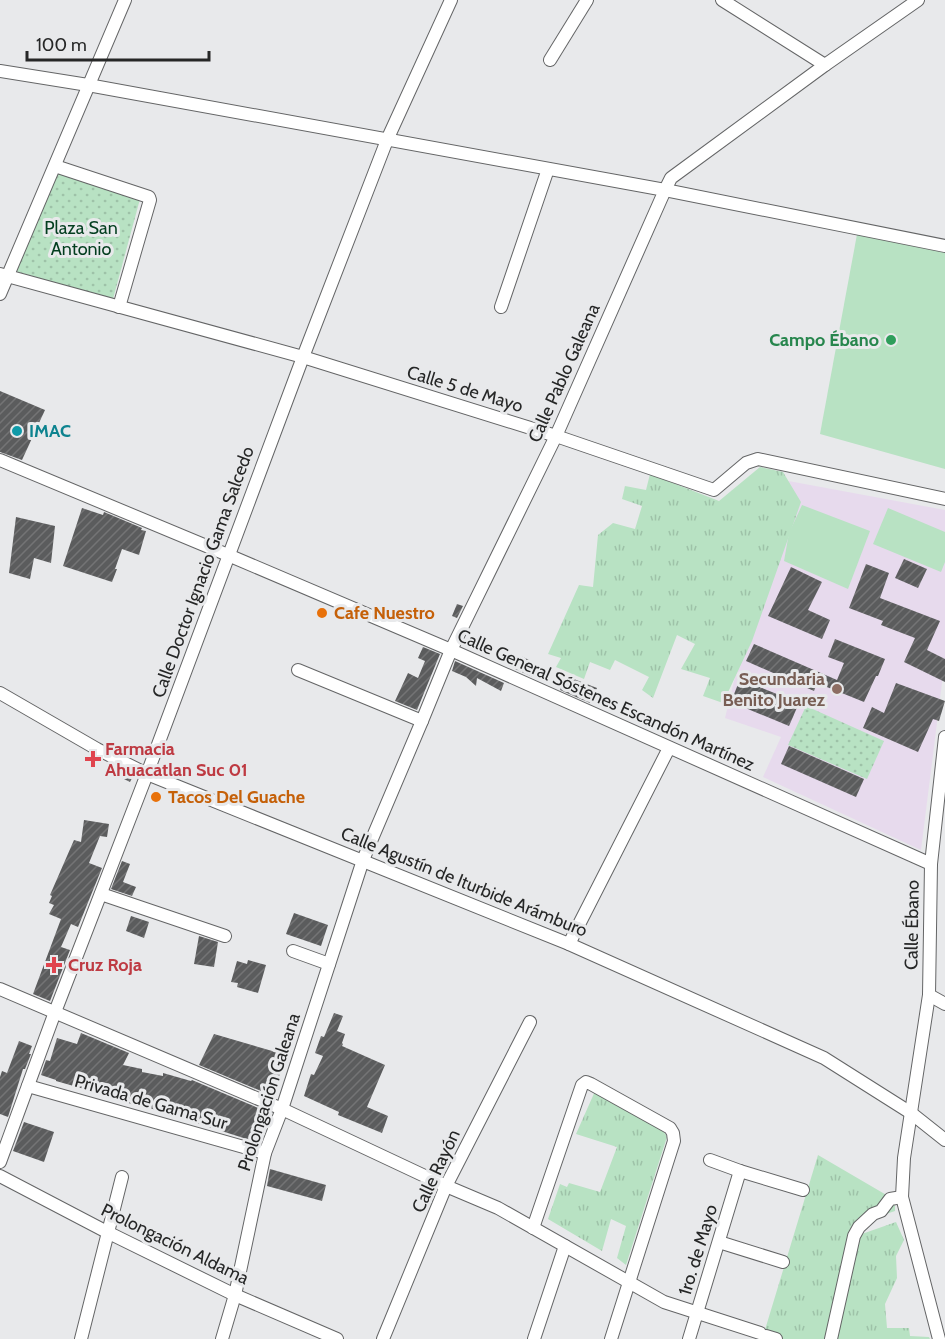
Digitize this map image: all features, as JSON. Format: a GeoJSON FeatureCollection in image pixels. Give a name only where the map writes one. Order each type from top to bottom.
{"type":"FeatureCollection","features":[{"type":"Feature","properties":{"kind":"street"},"geometry":{"type":"LineString","coordinates":[[0,294],[4,275],[55,166],[125,0]]}},
{"type":"Feature","properties":{"kind":"street","name":"Calle Doctor Ignacio Gama Salcedo"},"geometry":{"type":"LineString","coordinates":[[0,1162],[387,140],[451,0]]}},
{"type":"Feature","properties":{"kind":"street"},"geometry":{"type":"LineString","coordinates":[[550,60],[587,0]]}},
{"type":"Feature","properties":{"kind":"street"},"geometry":{"type":"LineString","coordinates":[[722,0],[825,65]]}},
{"type":"Feature","properties":{"kind":"street","name":"Calle Pablo Galeana"},"geometry":{"type":"LineString","coordinates":[[363,860],[451,650],[556,436],[671,178],[918,0]]}},
{"type":"Feature","properties":{"kind":"street"},"geometry":{"type":"LineString","coordinates":[[0,71],[665,190],[945,246]]}},
{"type":"Feature","properties":{"kind":"street"},"geometry":{"type":"LineString","coordinates":[[55,166],[149,197],[119,307]]}},
{"type":"Feature","properties":{"kind":"street"},"geometry":{"type":"LineString","coordinates":[[501,307],[548,169]]}},
{"type":"Feature","properties":{"kind":"street","name":"Calle 5 de Mayo"},"geometry":{"type":"LineString","coordinates":[[4,275],[303,357],[556,436],[714,490],[746,463],[758,459],[945,499]]}},
{"type":"Feature","properties":{"kind":"street","name":"Calle General Sóstenes Escandón Martínez"},"geometry":{"type":"LineString","coordinates":[[0,460],[451,650],[931,864]]}},
{"type":"Feature","properties":{"kind":"street"},"geometry":{"type":"LineString","coordinates":[[298,670],[423,721]]}},
{"type":"Feature","properties":{"kind":"street","name":"Calle Agustín de Iturbide Arámburo"},"geometry":{"type":"LineString","coordinates":[[0,693],[97,749],[147,774],[569,944],[824,1058],[911,1113],[945,1140]]}},
{"type":"Feature","properties":{"kind":"street","name":"Calle Ébano"},"geometry":{"type":"LineString","coordinates":[[939,1339],[902,1197],[904,1158],[929,995],[931,864],[942,788],[945,737]]}},
{"type":"Feature","properties":{"kind":"street"},"geometry":{"type":"LineString","coordinates":[[569,944],[669,748]]}},
{"type":"Feature","properties":{"kind":"street","name":"Prolongación Galeana"},"geometry":{"type":"LineString","coordinates":[[222,1339],[235,1295],[265,1153],[282,1109],[363,860]]}},
{"type":"Feature","properties":{"kind":"street"},"geometry":{"type":"LineString","coordinates":[[101,894],[225,936]]}},
{"type":"Feature","properties":{"kind":"street"},"geometry":{"type":"LineString","coordinates":[[293,951],[329,964]]}},
{"type":"Feature","properties":{"kind":"street"},"geometry":{"type":"LineString","coordinates":[[0,989],[282,1109],[498,1208],[664,1302],[767,1336]]}},
{"type":"Feature","properties":{"kind":"street"},"geometry":{"type":"LineString","coordinates":[[929,995],[945,1004]]}},
{"type":"Feature","properties":{"kind":"street","name":"Calle Rayón"},"geometry":{"type":"LineString","coordinates":[[382,1339],[446,1186],[531,1022]]}},
{"type":"Feature","properties":{"kind":"street"},"geometry":{"type":"LineString","coordinates":[[533,1228],[582,1084],[586,1082],[591,1084],[670,1128],[674,1133],[674,1141],[611,1339]]}},
{"type":"Feature","properties":{"kind":"street","name":"Privada de Gama Sur"},"geometry":{"type":"LineString","coordinates":[[28,1086],[265,1153]]}},
{"type":"Feature","properties":{"kind":"street"},"geometry":{"type":"LineString","coordinates":[[710,1160],[803,1190]]}},
{"type":"Feature","properties":{"kind":"street","name":"1ro. de Mayo"},"geometry":{"type":"LineString","coordinates":[[689,1339],[740,1171]]}},
{"type":"Feature","properties":{"kind":"street","name":"Prolongación Aldama"},"geometry":{"type":"LineString","coordinates":[[0,1176],[235,1295],[337,1339]]}},
{"type":"Feature","properties":{"kind":"street"},"geometry":{"type":"LineString","coordinates":[[81,1339],[122,1177]]}},
{"type":"Feature","properties":{"kind":"street"},"geometry":{"type":"LineString","coordinates":[[831,1339],[854,1236],[859,1227],[873,1214],[881,1211],[890,1199],[902,1197]]}},
{"type":"Feature","properties":{"kind":"street"},"geometry":{"type":"LineString","coordinates":[[719,1242],[783,1262]]}},
{"type":"Feature","properties":{"kind":"street"},"geometry":{"type":"LineString","coordinates":[[534,1339],[565,1246]]}},
{"type":"Feature","properties":{"kind":"shaded area","name":"Secundaria Benito Juarez"},"geometry":{"type":"Polygon","coordinates":[[[783,480],[945,510],[945,659],[921,850],[763,777],[781,737],[725,718],[783,480]]]}},
{"type":"Feature","properties":{"kind":"green space","name":"Plaza San Antonio"},"geometry":{"type":"Polygon","coordinates":[[[58,172],[140,199],[113,299],[15,271],[58,172]]]}},
{"type":"Feature","properties":{"kind":"green space","name":"Campo Ébano"},"geometry":{"type":"Polygon","coordinates":[[[858,229],[945,246],[945,469],[820,434],[858,229]]]}},
{"type":"Feature","properties":{"kind":"green space"},"geometry":{"type":"Polygon","coordinates":[[[760,467],[783,472],[801,502],[752,641],[723,703],[703,696],[710,678],[681,669],[695,644],[677,635],[653,698],[642,690],[649,677],[615,660],[610,670],[590,662],[584,679],[556,667],[561,658],[548,654],[579,585],[593,587],[598,535],[613,523],[635,529],[642,506],[622,499],[625,486],[646,490],[650,474],[719,501],[760,467]]]}},
{"type":"Feature","properties":{"kind":"green space"},"geometry":{"type":"Polygon","coordinates":[[[802,505],[870,531],[848,589],[784,561],[789,533],[802,505]]]}},
{"type":"Feature","properties":{"kind":"green space"},"geometry":{"type":"Polygon","coordinates":[[[888,508],[945,532],[945,562],[941,572],[873,544],[888,508]]]}},
{"type":"Feature","properties":{"kind":"green space"},"geometry":{"type":"Polygon","coordinates":[[[806,706],[884,741],[867,779],[788,745],[806,706]]]}},
{"type":"Feature","properties":{"kind":"green space"},"geometry":{"type":"Polygon","coordinates":[[[596,1089],[660,1125],[667,1137],[626,1265],[617,1258],[626,1226],[611,1219],[602,1251],[548,1219],[560,1184],[567,1187],[569,1183],[600,1192],[617,1147],[576,1134],[596,1089]]]}},
{"type":"Feature","properties":{"kind":"green space"},"geometry":{"type":"Polygon","coordinates":[[[818,1155],[895,1200],[895,1211],[853,1225],[827,1339],[781,1339],[764,1333],[818,1155]]]}},
{"type":"Feature","properties":{"kind":"green space"},"geometry":{"type":"Polygon","coordinates":[[[896,1222],[904,1240],[896,1256],[897,1278],[885,1304],[887,1328],[909,1328],[910,1336],[929,1337],[930,1339],[835,1339],[859,1235],[896,1222]]]}},
{"type":"Feature","properties":{"kind":"building","name":"IMAC"},"geometry":{"type":"Polygon","coordinates":[[[0,391],[45,410],[22,460],[0,452],[0,391]]]}},
{"type":"Feature","properties":{"kind":"building"},"geometry":{"type":"Polygon","coordinates":[[[82,508],[103,515],[104,512],[146,531],[139,555],[122,549],[112,582],[63,566],[82,508]]]}},
{"type":"Feature","properties":{"kind":"building"},"geometry":{"type":"Polygon","coordinates":[[[16,517],[55,526],[51,563],[34,558],[30,579],[9,573],[16,517]]]}},
{"type":"Feature","properties":{"kind":"building"},"geometry":{"type":"Polygon","coordinates":[[[904,559],[927,569],[918,588],[895,578],[904,559]]]}},
{"type":"Feature","properties":{"kind":"building"},"geometry":{"type":"Polygon","coordinates":[[[866,564],[889,573],[880,598],[940,621],[927,650],[945,659],[945,682],[904,662],[915,638],[881,625],[883,621],[849,608],[866,564]]]}},
{"type":"Feature","properties":{"kind":"building"},"geometry":{"type":"Polygon","coordinates":[[[791,567],[822,582],[808,610],[830,620],[822,639],[768,616],[791,567]]]}},
{"type":"Feature","properties":{"kind":"building"},"geometry":{"type":"Polygon","coordinates":[[[457,604],[463,606],[457,618],[452,616],[457,604]]]}},
{"type":"Feature","properties":{"kind":"building"},"geometry":{"type":"Polygon","coordinates":[[[835,639],[885,659],[864,702],[817,683],[814,691],[746,661],[754,644],[837,680],[844,663],[828,657],[835,639]]]}},
{"type":"Feature","properties":{"kind":"building"},"geometry":{"type":"Polygon","coordinates":[[[423,647],[440,654],[417,710],[395,701],[408,673],[418,678],[425,661],[418,658],[423,647]]]}},
{"type":"Feature","properties":{"kind":"building"},"geometry":{"type":"Polygon","coordinates":[[[521,656],[533,662],[530,667],[536,670],[533,677],[515,669],[521,656]]]}},
{"type":"Feature","properties":{"kind":"building"},"geometry":{"type":"Polygon","coordinates":[[[455,661],[504,683],[501,691],[477,678],[476,686],[466,677],[452,671],[455,661]]]}},
{"type":"Feature","properties":{"kind":"building"},"geometry":{"type":"Polygon","coordinates":[[[566,676],[597,688],[590,703],[560,690],[566,676]]]}},
{"type":"Feature","properties":{"kind":"building"},"geometry":{"type":"Polygon","coordinates":[[[740,679],[799,703],[789,726],[731,702],[740,679]]]}},
{"type":"Feature","properties":{"kind":"building"},"geometry":{"type":"Polygon","coordinates":[[[896,683],[945,701],[939,721],[933,719],[918,752],[863,728],[872,707],[884,713],[896,683]]]}},
{"type":"Feature","properties":{"kind":"building"},"geometry":{"type":"Polygon","coordinates":[[[789,746],[864,779],[856,797],[781,764],[789,746]]]}},
{"type":"Feature","properties":{"kind":"building"},"geometry":{"type":"Polygon","coordinates":[[[115,767],[133,776],[130,782],[112,773],[115,767]]]}},
{"type":"Feature","properties":{"kind":"building"},"geometry":{"type":"Polygon","coordinates":[[[84,820],[109,824],[107,837],[100,836],[89,863],[102,868],[78,927],[71,924],[61,947],[70,950],[50,1001],[33,994],[61,919],[49,914],[54,905],[49,903],[52,896],[50,895],[74,840],[81,842],[84,820]]]}},
{"type":"Feature","properties":{"kind":"building"},"geometry":{"type":"Polygon","coordinates":[[[122,861],[130,864],[123,882],[136,887],[132,896],[111,889],[122,861]]]}},
{"type":"Feature","properties":{"kind":"building"},"geometry":{"type":"Polygon","coordinates":[[[294,913],[328,925],[321,946],[286,934],[294,913]]]}},
{"type":"Feature","properties":{"kind":"building"},"geometry":{"type":"Polygon","coordinates":[[[131,916],[149,922],[144,938],[126,931],[131,916]]]}},
{"type":"Feature","properties":{"kind":"building"},"geometry":{"type":"Polygon","coordinates":[[[199,936],[218,942],[214,967],[194,964],[199,936]]]}},
{"type":"Feature","properties":{"kind":"building"},"geometry":{"type":"Polygon","coordinates":[[[248,960],[266,965],[258,993],[237,987],[238,983],[231,982],[237,961],[247,964],[248,960]]]}},
{"type":"Feature","properties":{"kind":"building"},"geometry":{"type":"Polygon","coordinates":[[[334,1013],[343,1016],[337,1031],[345,1034],[342,1046],[385,1065],[367,1107],[388,1116],[382,1133],[338,1115],[339,1112],[304,1096],[311,1074],[314,1075],[323,1056],[315,1053],[321,1036],[324,1037],[334,1013]]]}},
{"type":"Feature","properties":{"kind":"building"},"geometry":{"type":"Polygon","coordinates":[[[81,1033],[129,1053],[123,1065],[142,1069],[142,1072],[163,1076],[163,1073],[192,1080],[270,1113],[259,1143],[41,1075],[46,1060],[50,1061],[57,1038],[77,1044],[81,1033]]]}},
{"type":"Feature","properties":{"kind":"building"},"geometry":{"type":"Polygon","coordinates":[[[214,1034],[286,1055],[273,1096],[199,1065],[214,1034]]]}},
{"type":"Feature","properties":{"kind":"building"},"geometry":{"type":"Polygon","coordinates":[[[19,1041],[32,1046],[29,1054],[31,1054],[23,1069],[8,1117],[0,1114],[0,1077],[2,1071],[7,1073],[19,1041]]]}},
{"type":"Feature","properties":{"kind":"building"},"geometry":{"type":"Polygon","coordinates":[[[24,1122],[54,1132],[44,1162],[13,1151],[24,1122]]]}},
{"type":"Feature","properties":{"kind":"building"},"geometry":{"type":"Polygon","coordinates":[[[270,1169],[326,1185],[322,1201],[267,1186],[270,1169]]]}},
{"type":"Feature","properties":{"kind":"place","name":"Campo Ébano"},"geometry":{"type":"Point","coordinates":[891,340]}},
{"type":"Feature","properties":{"kind":"place","name":"IMAC"},"geometry":{"type":"Point","coordinates":[17,431]}},
{"type":"Feature","properties":{"kind":"place","name":"Cafe Nuestro"},"geometry":{"type":"Point","coordinates":[322,613]}},
{"type":"Feature","properties":{"kind":"place","name":"Secundaria Benito Juarez"},"geometry":{"type":"Point","coordinates":[837,689]}},
{"type":"Feature","properties":{"kind":"place","name":"Farmacia Ahuacatlan Suc 01"},"geometry":{"type":"Point","coordinates":[93,759]}},
{"type":"Feature","properties":{"kind":"place","name":"Tacos Del Guache"},"geometry":{"type":"Point","coordinates":[156,797]}},
{"type":"Feature","properties":{"kind":"place","name":"Cruz Roja"},"geometry":{"type":"Point","coordinates":[54,965]}}]}
